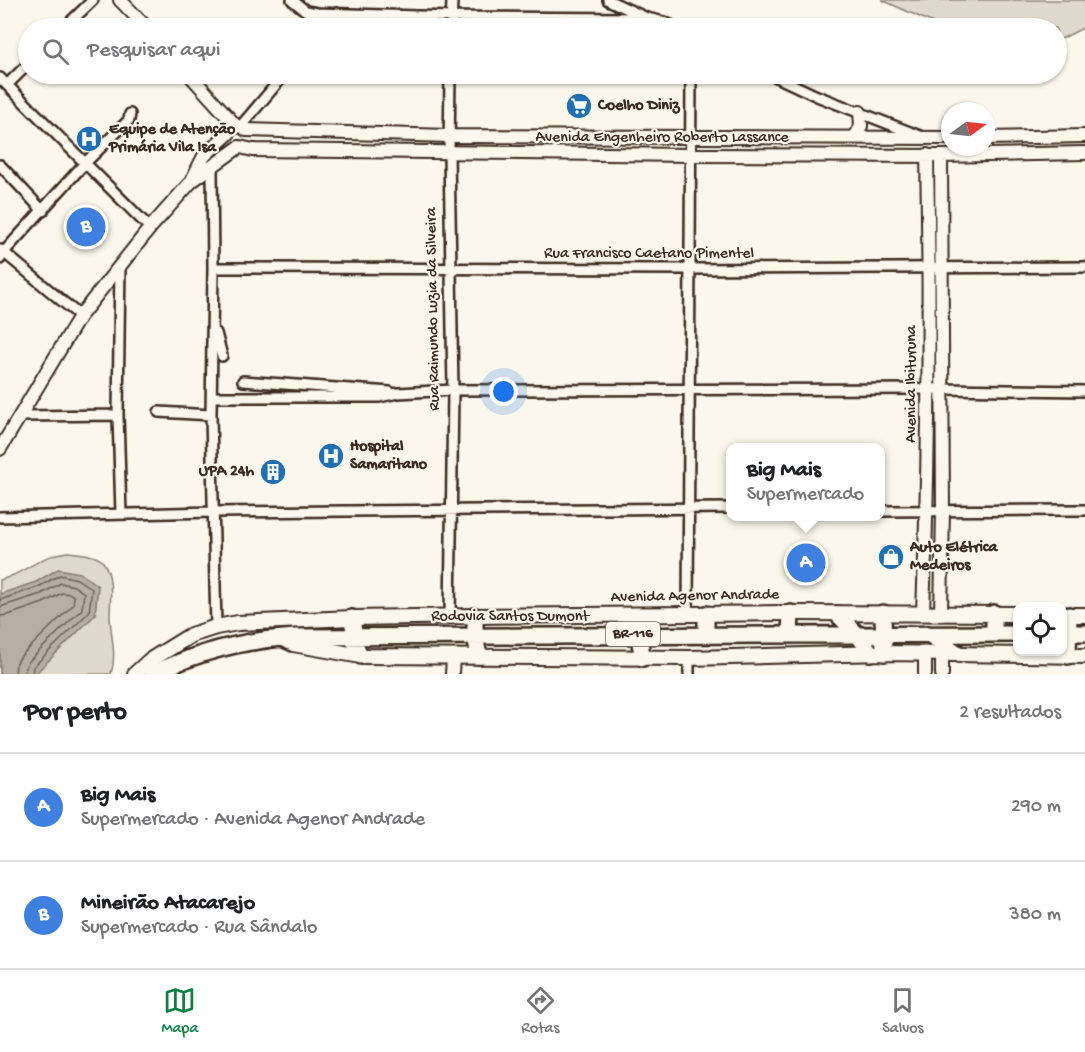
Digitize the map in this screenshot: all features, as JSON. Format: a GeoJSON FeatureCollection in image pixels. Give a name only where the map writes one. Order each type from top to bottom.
{"type":"FeatureCollection","features":[{"type":"Feature","properties":{"kind":"highway"},"geometry":{"type":"LineString","coordinates":[[790,613],[790,635]]}},
{"type":"Feature","properties":{"kind":"highway"},"geometry":{"type":"LineString","coordinates":[[837,614],[877,653],[883,634],[883,613]]}},
{"type":"Feature","properties":{"kind":"highway"},"geometry":{"type":"LineString","coordinates":[[994,613],[994,634]]}},
{"type":"Feature","properties":{"kind":"highway"},"geometry":{"type":"LineString","coordinates":[[706,614],[706,635]]}},
{"type":"Feature","properties":{"kind":"highway"},"geometry":{"type":"LineString","coordinates":[[475,616],[475,636],[479,656]]}},
{"type":"Feature","properties":{"kind":"highway"},"geometry":{"type":"LineString","coordinates":[[351,618],[356,647],[361,656]]}},
{"type":"Feature","properties":{"kind":"highway"},"geometry":{"type":"LineString","coordinates":[[1067,633],[1085,633]]}},
{"type":"Feature","properties":{"kind":"highway"},"geometry":{"type":"LineString","coordinates":[[638,634],[643,658]]}},
{"type":"Feature","properties":{"kind":"highway"},"geometry":{"type":"LineString","coordinates":[[928,634],[959,654]]}},
{"type":"Feature","properties":{"kind":"highway","name":"Rodovia Santos Dumont"},"geometry":{"type":"LineString","coordinates":[[153,674],[199,653],[247,642],[280,638],[354,635],[1013,634]]}},
{"type":"Feature","properties":{"kind":"highway"},"geometry":{"type":"LineString","coordinates":[[1067,648],[1068,656]]}},
{"type":"Feature","properties":{"kind":"main road","name":"Avenida Agenor Andrade"},"geometry":{"type":"LineString","coordinates":[[135,674],[149,661],[190,635],[216,627],[273,621],[475,616],[1013,614]]}},
{"type":"Feature","properties":{"kind":"main road"},"geometry":{"type":"LineString","coordinates":[[1067,615],[1085,615]]}},
{"type":"Feature","properties":{"kind":"main road"},"geometry":{"type":"LineString","coordinates":[[280,638],[293,644],[361,656],[689,658],[877,653],[1085,656]]}},
{"type":"Feature","properties":{"kind":"street"},"geometry":{"type":"LineString","coordinates":[[74,18],[93,0]]}},
{"type":"Feature","properties":{"kind":"street"},"geometry":{"type":"LineString","coordinates":[[120,0],[137,18]]}},
{"type":"Feature","properties":{"kind":"street"},"geometry":{"type":"LineString","coordinates":[[292,0],[306,11],[337,13],[452,17],[647,18]]}},
{"type":"Feature","properties":{"kind":"street"},"geometry":{"type":"LineString","coordinates":[[452,0],[452,17]]}},
{"type":"Feature","properties":{"kind":"street"},"geometry":{"type":"LineString","coordinates":[[608,0],[647,18]]}},
{"type":"Feature","properties":{"kind":"street"},"geometry":{"type":"LineString","coordinates":[[333,18],[337,13]]}},
{"type":"Feature","properties":{"kind":"street"},"geometry":{"type":"LineString","coordinates":[[7,85],[18,74]]}},
{"type":"Feature","properties":{"kind":"street"},"geometry":{"type":"LineString","coordinates":[[0,78],[150,228]]}},
{"type":"Feature","properties":{"kind":"street"},"geometry":{"type":"LineString","coordinates":[[0,449],[80,315],[120,264],[191,182],[245,144],[248,139],[198,84]]}},
{"type":"Feature","properties":{"kind":"street"},"geometry":{"type":"LineString","coordinates":[[191,182],[204,156],[238,129],[276,84]]}},
{"type":"Feature","properties":{"kind":"street","name":"Rua Raimundo Luzia da Silveira"},"geometry":{"type":"LineString","coordinates":[[450,84],[453,390],[450,617]]}},
{"type":"Feature","properties":{"kind":"street"},"geometry":{"type":"LineString","coordinates":[[688,614],[691,84]]}},
{"type":"Feature","properties":{"kind":"street"},"geometry":{"type":"LineString","coordinates":[[791,84],[926,139]]}},
{"type":"Feature","properties":{"kind":"street"},"geometry":{"type":"LineString","coordinates":[[855,137],[861,126],[860,112]]}},
{"type":"Feature","properties":{"kind":"street"},"geometry":{"type":"LineString","coordinates":[[80,315],[1,253],[43,211],[85,163],[129,120],[130,114]]}},
{"type":"Feature","properties":{"kind":"street","name":"Avenida Engenheiro Roberto Lassance"},"geometry":{"type":"LineString","coordinates":[[238,129],[449,136],[941,138]]}},
{"type":"Feature","properties":{"kind":"street"},"geometry":{"type":"LineString","coordinates":[[340,133],[340,151]]}},
{"type":"Feature","properties":{"kind":"street"},"geometry":{"type":"LineString","coordinates":[[995,138],[1085,136]]}},
{"type":"Feature","properties":{"kind":"street"},"geometry":{"type":"LineString","coordinates":[[1031,137],[1032,153]]}},
{"type":"Feature","properties":{"kind":"street","name":"Avenida Engenheiro Roberto Lassance"},"geometry":{"type":"LineString","coordinates":[[239,147],[253,150],[449,153],[941,156]]}},
{"type":"Feature","properties":{"kind":"street","name":"Avenida Engenheiro Roberto Lassance"},"geometry":{"type":"LineString","coordinates":[[995,154],[1085,153]]}},
{"type":"Feature","properties":{"kind":"street","name":"Avenida Ibituruna"},"geometry":{"type":"LineString","coordinates":[[923,613],[927,512],[929,268],[927,156]]}},
{"type":"Feature","properties":{"kind":"street","name":"Avenida Ibituruna"},"geometry":{"type":"LineString","coordinates":[[940,613],[944,511],[941,156]]}},
{"type":"Feature","properties":{"kind":"street"},"geometry":{"type":"LineString","coordinates":[[0,165],[43,211]]}},
{"type":"Feature","properties":{"kind":"street"},"geometry":{"type":"LineString","coordinates":[[212,168],[211,415],[216,627]]}},
{"type":"Feature","properties":{"kind":"street"},"geometry":{"type":"LineString","coordinates":[[120,264],[118,415],[121,514]]}},
{"type":"Feature","properties":{"kind":"street","name":"Rua Francisco Caetano Pimentel"},"geometry":{"type":"LineString","coordinates":[[213,268],[1085,267]]}},
{"type":"Feature","properties":{"kind":"street"},"geometry":{"type":"LineString","coordinates":[[213,310],[222,356]]}},
{"type":"Feature","properties":{"kind":"street"},"geometry":{"type":"LineString","coordinates":[[243,381],[398,393],[453,390],[942,388],[1085,391]]}},
{"type":"Feature","properties":{"kind":"street"},"geometry":{"type":"LineString","coordinates":[[212,397],[379,397],[398,393]]}},
{"type":"Feature","properties":{"kind":"street"},"geometry":{"type":"LineString","coordinates":[[159,411],[211,415]]}},
{"type":"Feature","properties":{"kind":"street"},"geometry":{"type":"LineString","coordinates":[[21,416],[118,415]]}},
{"type":"Feature","properties":{"kind":"street"},"geometry":{"type":"LineString","coordinates":[[0,517],[214,512],[726,508]]}},
{"type":"Feature","properties":{"kind":"street"},"geometry":{"type":"LineString","coordinates":[[885,511],[1085,510]]}},
{"type":"Feature","properties":{"kind":"street"},"geometry":{"type":"LineString","coordinates":[[925,654],[925,674]]}},
{"type":"Feature","properties":{"kind":"street"},"geometry":{"type":"LineString","coordinates":[[942,654],[942,674]]}},
{"type":"Feature","properties":{"kind":"street"},"geometry":{"type":"LineString","coordinates":[[452,674],[453,657]]}},
{"type":"Feature","properties":{"kind":"street"},"geometry":{"type":"LineString","coordinates":[[689,658],[689,674]]}},
{"type":"Feature","properties":{"kind":"shaded area"},"geometry":{"type":"Polygon","coordinates":[[[882,0],[1085,0],[1085,27],[1067,36],[1067,18],[922,18],[882,0]]]}},
{"type":"Feature","properties":{"kind":"shaded area"},"geometry":{"type":"Polygon","coordinates":[[[67,552],[86,554],[100,559],[109,574],[114,653],[111,674],[0,674],[0,580],[48,557],[67,552]]]}},
{"type":"Feature","properties":{"kind":"water"},"geometry":{"type":"Polygon","coordinates":[[[58,569],[80,573],[98,586],[95,615],[35,674],[0,674],[0,594],[36,582],[58,569]]]}},
{"type":"Feature","properties":{"kind":"place","name":"Coelho Diniz"},"geometry":{"type":"Point","coordinates":[579,106]}},
{"type":"Feature","properties":{"kind":"place","name":"Equipe de Atenção Primária Vila Isa"},"geometry":{"type":"Point","coordinates":[89,139]}},
{"type":"Feature","properties":{"kind":"place","name":"Mineirão Atacarejo"},"geometry":{"type":"Point","coordinates":[86,227]}},
{"type":"Feature","properties":{"kind":"place","name":"Hospital Samaritano"},"geometry":{"type":"Point","coordinates":[331,456]}},
{"type":"Feature","properties":{"kind":"place","name":"UPA 24h"},"geometry":{"type":"Point","coordinates":[273,472]}},
{"type":"Feature","properties":{"kind":"place","name":"Auto Elétrica Medeiros"},"geometry":{"type":"Point","coordinates":[891,557]}},
{"type":"Feature","properties":{"kind":"place","name":"Big Mais"},"geometry":{"type":"Point","coordinates":[806,563]}}]}
